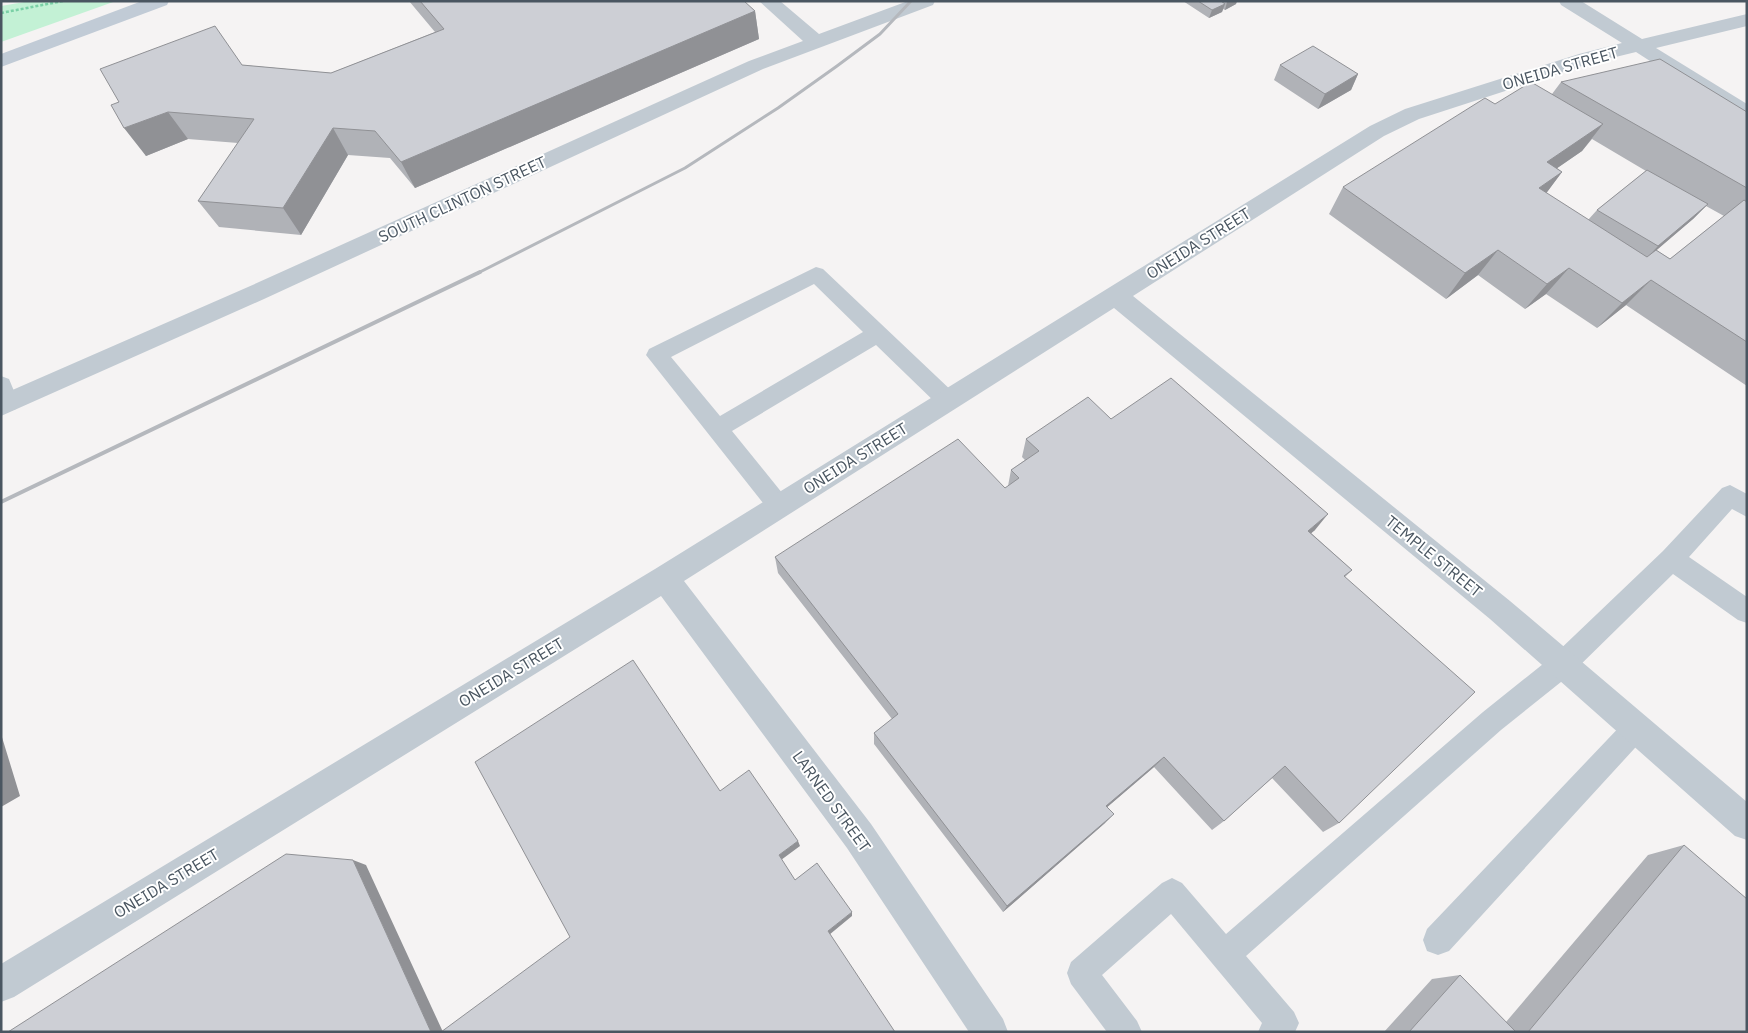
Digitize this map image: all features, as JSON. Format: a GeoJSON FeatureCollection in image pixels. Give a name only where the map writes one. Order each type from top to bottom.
{"type":"FeatureCollection","features":[{"type":"Feature","properties":{"kind":"main road"},"geometry":{"type":"LineString","coordinates":[[1,61],[160,1]]}},
{"type":"Feature","properties":{"kind":"street"},"geometry":{"type":"LineString","coordinates":[[768,1],[816,42]]}},
{"type":"Feature","properties":{"kind":"street","name":"SOUTH CLINTON STREET"},"geometry":{"type":"LineString","coordinates":[[4,398],[247,297],[756,65],[926,1]]}},
{"type":"Feature","properties":{"kind":"street"},"geometry":{"type":"LineString","coordinates":[[1568,1],[1747,114]]}},
{"type":"Feature","properties":{"kind":"street","name":"ONEIDA STREET"},"geometry":{"type":"LineString","coordinates":[[1,984],[665,578],[1377,131],[1412,114],[1586,58],[1747,20]]}},
{"type":"Feature","properties":{"kind":"street","name":"TEMPLE STREET"},"geometry":{"type":"LineString","coordinates":[[1115,295],[1500,610],[1747,824]]}},
{"type":"Feature","properties":{"kind":"street","name":"LARNED STREET"},"geometry":{"type":"LineString","coordinates":[[665,578],[859,836],[990,1032]]}},
{"type":"Feature","properties":{"kind":"lane"},"geometry":{"type":"LineString","coordinates":[[779,506],[657,355],[816,274],[947,400]]}},
{"type":"Feature","properties":{"kind":"lane"},"geometry":{"type":"LineString","coordinates":[[717,429],[878,334]]}},
{"type":"Feature","properties":{"kind":"lane"},"geometry":{"type":"LineString","coordinates":[[1226,955],[1492,721],[1562,665],[1672,559],[1730,495],[1747,507]]}},
{"type":"Feature","properties":{"kind":"lane"},"geometry":{"type":"LineString","coordinates":[[1672,559],[1747,612]]}},
{"type":"Feature","properties":{"kind":"lane"},"geometry":{"type":"LineString","coordinates":[[1438,940],[1636,728]]}},
{"type":"Feature","properties":{"kind":"lane"},"geometry":{"type":"LineString","coordinates":[[1126,1032],[1082,973],[1172,893],[1283,1024],[1274,1032]]}},
{"type":"Feature","properties":{"kind":"path"},"geometry":{"type":"LineString","coordinates":[[1,13],[63,1]]}},
{"type":"Feature","properties":{"kind":"green space"},"geometry":{"type":"Polygon","coordinates":[[[30,1],[116,1],[1,42],[1,6],[30,1]]]}},
{"type":"Feature","properties":{"kind":"building"},"geometry":{"type":"Polygon","coordinates":[[[420,1],[744,1],[755,11],[401,162],[375,131],[333,128],[283,208],[198,201],[254,119],[168,112],[124,128],[111,105],[119,102],[100,69],[215,26],[242,65],[331,73],[444,29],[420,1]]]}},
{"type":"Feature","properties":{"kind":"building"},"geometry":{"type":"Polygon","coordinates":[[[1198,1],[1221,1],[1225,4],[1212,10],[1198,1]]]}},
{"type":"Feature","properties":{"kind":"building"},"geometry":{"type":"Polygon","coordinates":[[[1313,46],[1358,74],[1325,94],[1280,65],[1313,46]]]}},
{"type":"Feature","properties":{"kind":"building"},"geometry":{"type":"Polygon","coordinates":[[[1660,59],[1747,112],[1747,188],[1561,82],[1660,59]]]}},
{"type":"Feature","properties":{"kind":"building"},"geometry":{"type":"Polygon","coordinates":[[[1531,82],[1603,124],[1547,162],[1562,172],[1539,188],[1647,257],[1656,250],[1670,259],[1744,200],[1747,202],[1747,342],[1651,280],[1622,303],[1569,268],[1547,284],[1498,250],[1465,273],[1343,187],[1485,98],[1495,104],[1531,82]]]}},
{"type":"Feature","properties":{"kind":"building"},"geometry":{"type":"Polygon","coordinates":[[[1647,170],[1708,204],[1658,246],[1597,210],[1647,170]]]}},
{"type":"Feature","properties":{"kind":"building"},"geometry":{"type":"Polygon","coordinates":[[[1171,378],[1328,514],[1308,531],[1352,570],[1344,576],[1475,692],[1339,823],[1285,766],[1224,821],[1164,757],[1106,806],[1114,814],[1007,906],[874,733],[898,714],[775,557],[958,439],[1005,488],[1019,478],[1011,470],[1039,451],[1026,439],[1088,397],[1111,419],[1171,378]]]}},
{"type":"Feature","properties":{"kind":"building"},"geometry":{"type":"Polygon","coordinates":[[[633,660],[720,791],[749,770],[798,841],[779,855],[795,880],[817,863],[852,912],[828,931],[895,1032],[441,1032],[570,937],[475,762],[633,660]]]}},
{"type":"Feature","properties":{"kind":"building"},"geometry":{"type":"Polygon","coordinates":[[[1684,845],[1747,899],[1747,1032],[1528,1032],[1684,845]]]}},
{"type":"Feature","properties":{"kind":"building"},"geometry":{"type":"Polygon","coordinates":[[[286,854],[353,860],[431,1032],[8,1032],[286,854]]]}},
{"type":"Feature","properties":{"kind":"building"},"geometry":{"type":"Polygon","coordinates":[[[1460,975],[1516,1032],[1409,1032],[1460,975]]]}},
{"type":"Feature","properties":{"kind":"railway"},"geometry":{"type":"LineString","coordinates":[[479,272],[685,168],[778,108],[837,66],[880,34],[911,1]]}},
{"type":"Feature","properties":{"kind":"railway"},"geometry":{"type":"LineString","coordinates":[[1,502],[479,272]]}}]}
